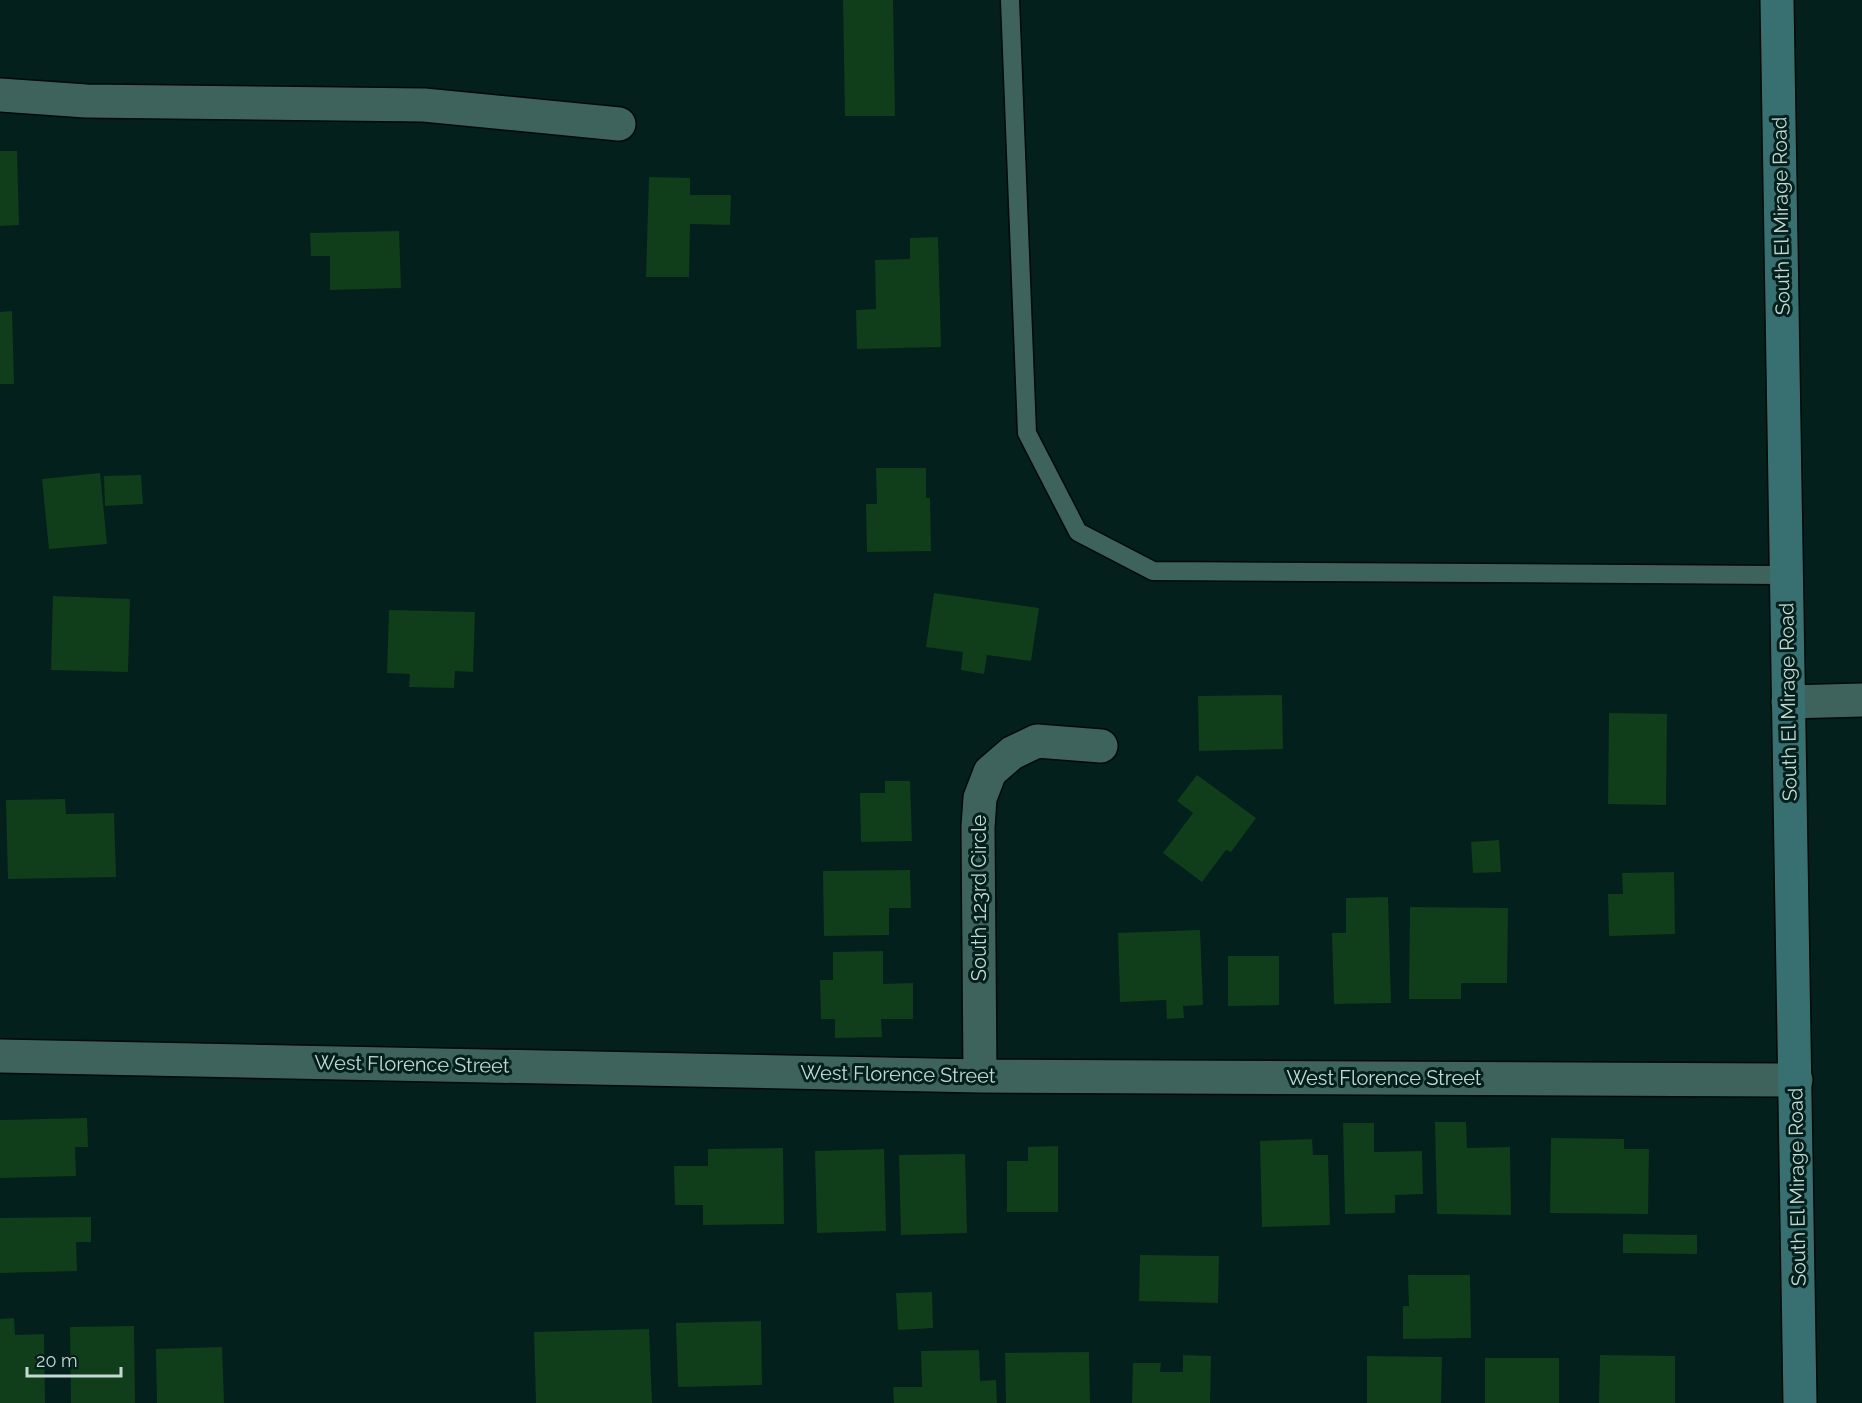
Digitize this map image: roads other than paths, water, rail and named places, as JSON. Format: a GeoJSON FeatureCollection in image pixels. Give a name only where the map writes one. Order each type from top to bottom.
{"type":"FeatureCollection","features":[{"type":"Feature","properties":{"kind":"main road","name":"South El Mirage Road"},"geometry":{"type":"LineString","coordinates":[[1777,0],[1800,1403]]}},
{"type":"Feature","properties":{"kind":"street"},"geometry":{"type":"LineString","coordinates":[[0,95],[86,101],[424,105],[619,124]]}},
{"type":"Feature","properties":{"kind":"street"},"geometry":{"type":"LineString","coordinates":[[1788,702],[1862,700]]}},
{"type":"Feature","properties":{"kind":"street","name":"South 123rd Circle"},"geometry":{"type":"LineString","coordinates":[[980,1076],[978,827],[980,798],[990,772],[1012,753],[1037,741],[1101,746]]}},
{"type":"Feature","properties":{"kind":"street","name":"West Florence Street"},"geometry":{"type":"LineString","coordinates":[[0,1056],[980,1076],[1796,1080]]}},
{"type":"Feature","properties":{"kind":"lane"},"geometry":{"type":"LineString","coordinates":[[1010,0],[1027,433],[1078,532],[1153,571],[1786,575]]}}]}
